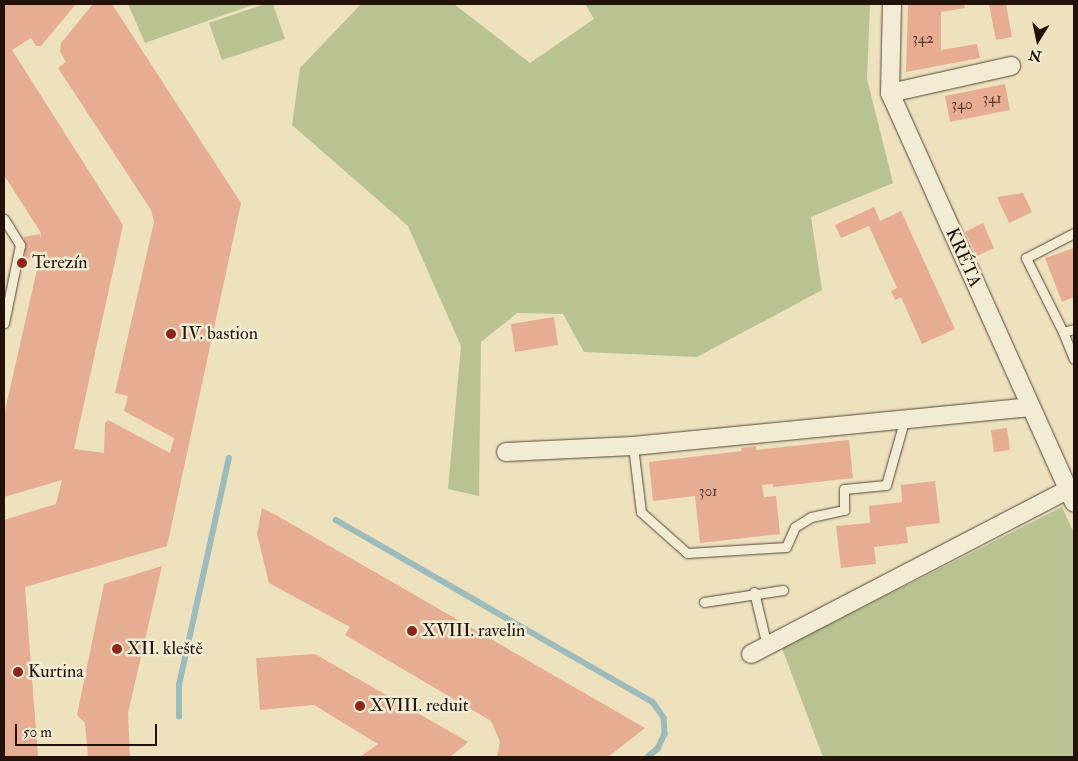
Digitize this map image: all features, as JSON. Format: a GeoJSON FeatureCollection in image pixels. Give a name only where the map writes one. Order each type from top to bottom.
{"type":"FeatureCollection","features":[{"type":"Feature","properties":{"kind":"street","name":"KRÉTA"},"geometry":{"type":"LineString","coordinates":[[892,4],[890,93],[1028,407],[1071,497]]}},
{"type":"Feature","properties":{"kind":"street"},"geometry":{"type":"LineString","coordinates":[[890,93],[1011,66]]}},
{"type":"Feature","properties":{"kind":"street"},"geometry":{"type":"LineString","coordinates":[[506,452],[633,446],[1028,407]]}},
{"type":"Feature","properties":{"kind":"street"},"geometry":{"type":"LineString","coordinates":[[750,654],[1071,497]]}},
{"type":"Feature","properties":{"kind":"lane"},"geometry":{"type":"LineString","coordinates":[[4,220],[20,245],[4,323]]}},
{"type":"Feature","properties":{"kind":"lane"},"geometry":{"type":"LineString","coordinates":[[1074,232],[1026,258],[1063,332],[1074,359]]}},
{"type":"Feature","properties":{"kind":"lane"},"geometry":{"type":"LineString","coordinates":[[1063,332],[1074,329]]}},
{"type":"Feature","properties":{"kind":"lane"},"geometry":{"type":"LineString","coordinates":[[633,446],[641,512],[687,553],[786,547],[795,527],[811,517],[844,510],[844,489],[886,485],[905,418]]}},
{"type":"Feature","properties":{"kind":"lane"},"geometry":{"type":"LineString","coordinates":[[704,602],[754,592],[783,590]]}},
{"type":"Feature","properties":{"kind":"lane"},"geometry":{"type":"LineString","coordinates":[[754,592],[767,646]]}},
{"type":"Feature","properties":{"kind":"green space"},"geometry":{"type":"Polygon","coordinates":[[[128,4],[255,4],[145,43],[128,4]]]}},
{"type":"Feature","properties":{"kind":"green space"},"geometry":{"type":"Polygon","coordinates":[[[265,4],[273,4],[285,39],[222,60],[209,23],[265,4]]]}},
{"type":"Feature","properties":{"kind":"green space"},"geometry":{"type":"Polygon","coordinates":[[[361,4],[454,4],[530,63],[594,19],[585,4],[870,4],[867,79],[893,183],[811,217],[822,290],[697,357],[584,352],[563,314],[517,313],[481,342],[479,496],[448,489],[461,346],[408,226],[292,125],[300,68],[361,4]]]}},
{"type":"Feature","properties":{"kind":"green space"},"geometry":{"type":"Polygon","coordinates":[[[1062,507],[1074,533],[1074,757],[823,757],[782,648],[1062,507]]]}},
{"type":"Feature","properties":{"kind":"building"},"geometry":{"type":"Polygon","coordinates":[[[4,4],[76,4],[41,46],[36,46],[31,38],[12,50],[123,225],[74,449],[104,453],[105,423],[108,420],[170,453],[174,438],[124,411],[128,396],[115,393],[154,222],[151,210],[58,68],[66,62],[60,51],[61,43],[93,4],[112,4],[241,203],[167,546],[25,587],[38,757],[4,757],[4,520],[56,504],[62,480],[4,497],[4,415],[41,252],[33,251],[32,260],[25,258],[24,237],[40,234],[41,239],[41,233],[4,175],[4,4]]]}},
{"type":"Feature","properties":{"kind":"building"},"geometry":{"type":"Polygon","coordinates":[[[908,4],[964,4],[965,8],[941,12],[941,50],[977,44],[980,58],[906,72],[908,4]]]}},
{"type":"Feature","properties":{"kind":"building"},"geometry":{"type":"Polygon","coordinates":[[[989,4],[1006,4],[1012,37],[996,40],[989,4]]]}},
{"type":"Feature","properties":{"kind":"building"},"geometry":{"type":"Polygon","coordinates":[[[1005,84],[1010,110],[950,122],[945,96],[1005,84]]]}},
{"type":"Feature","properties":{"kind":"building"},"geometry":{"type":"Polygon","coordinates":[[[1023,193],[1032,212],[1009,223],[997,197],[1023,193]]]}},
{"type":"Feature","properties":{"kind":"building"},"geometry":{"type":"Polygon","coordinates":[[[874,207],[880,221],[901,211],[955,329],[922,344],[901,297],[895,300],[891,291],[897,288],[869,226],[841,238],[835,225],[874,207]]]}},
{"type":"Feature","properties":{"kind":"building"},"geometry":{"type":"Polygon","coordinates":[[[983,223],[994,248],[977,256],[965,232],[983,223]]]}},
{"type":"Feature","properties":{"kind":"building"},"geometry":{"type":"Polygon","coordinates":[[[1074,248],[1074,297],[1062,302],[1045,258],[1074,248]]]}},
{"type":"Feature","properties":{"kind":"building"},"geometry":{"type":"Polygon","coordinates":[[[554,317],[558,345],[515,352],[511,324],[554,317]]]}},
{"type":"Feature","properties":{"kind":"building"},"geometry":{"type":"Polygon","coordinates":[[[1007,428],[1010,450],[994,452],[991,430],[1007,428]]]}},
{"type":"Feature","properties":{"kind":"building"},"geometry":{"type":"Polygon","coordinates":[[[849,440],[853,478],[773,487],[773,484],[762,485],[764,497],[776,496],[780,534],[700,543],[695,496],[653,501],[649,462],[742,451],[741,448],[756,446],[756,450],[849,440]]]}},
{"type":"Feature","properties":{"kind":"building"},"geometry":{"type":"Polygon","coordinates":[[[935,481],[940,523],[906,527],[908,543],[874,547],[876,564],[841,568],[836,526],[870,523],[869,506],[902,502],[901,485],[935,481]]]}},
{"type":"Feature","properties":{"kind":"building","name":"XVIII. ravelin"},"geometry":{"type":"Polygon","coordinates":[[[262,508],[645,728],[608,757],[497,757],[500,742],[491,721],[345,635],[350,627],[269,583],[257,534],[262,508]]]}},
{"type":"Feature","properties":{"kind":"building","name":"XII. kleště"},"geometry":{"type":"Polygon","coordinates":[[[162,566],[128,713],[130,757],[88,757],[85,723],[77,715],[104,584],[162,566]]]}},
{"type":"Feature","properties":{"kind":"building","name":"XVIII. reduit"},"geometry":{"type":"Polygon","coordinates":[[[315,654],[468,742],[450,757],[360,757],[378,744],[314,705],[260,710],[256,658],[315,654]]]}},
{"type":"Feature","properties":{"kind":"waterway"},"geometry":{"type":"LineString","coordinates":[[179,717],[179,685],[229,458]]}},
{"type":"Feature","properties":{"kind":"waterway"},"geometry":{"type":"LineString","coordinates":[[336,520],[653,702],[664,718],[665,734],[658,749],[648,757]]}},
{"type":"Feature","properties":{"kind":"place","name":"Terezín"},"geometry":{"type":"Point","coordinates":[22,263]}},
{"type":"Feature","properties":{"kind":"place","name":"IV. bastion"},"geometry":{"type":"Point","coordinates":[171,334]}},
{"type":"Feature","properties":{"kind":"place","name":"XVIII. ravelin"},"geometry":{"type":"Point","coordinates":[412,631]}},
{"type":"Feature","properties":{"kind":"place","name":"XII. kleště"},"geometry":{"type":"Point","coordinates":[117,649]}},
{"type":"Feature","properties":{"kind":"place","name":"Kurtina"},"geometry":{"type":"Point","coordinates":[18,672]}},
{"type":"Feature","properties":{"kind":"place","name":"XVIII. reduit"},"geometry":{"type":"Point","coordinates":[360,706]}}]}
